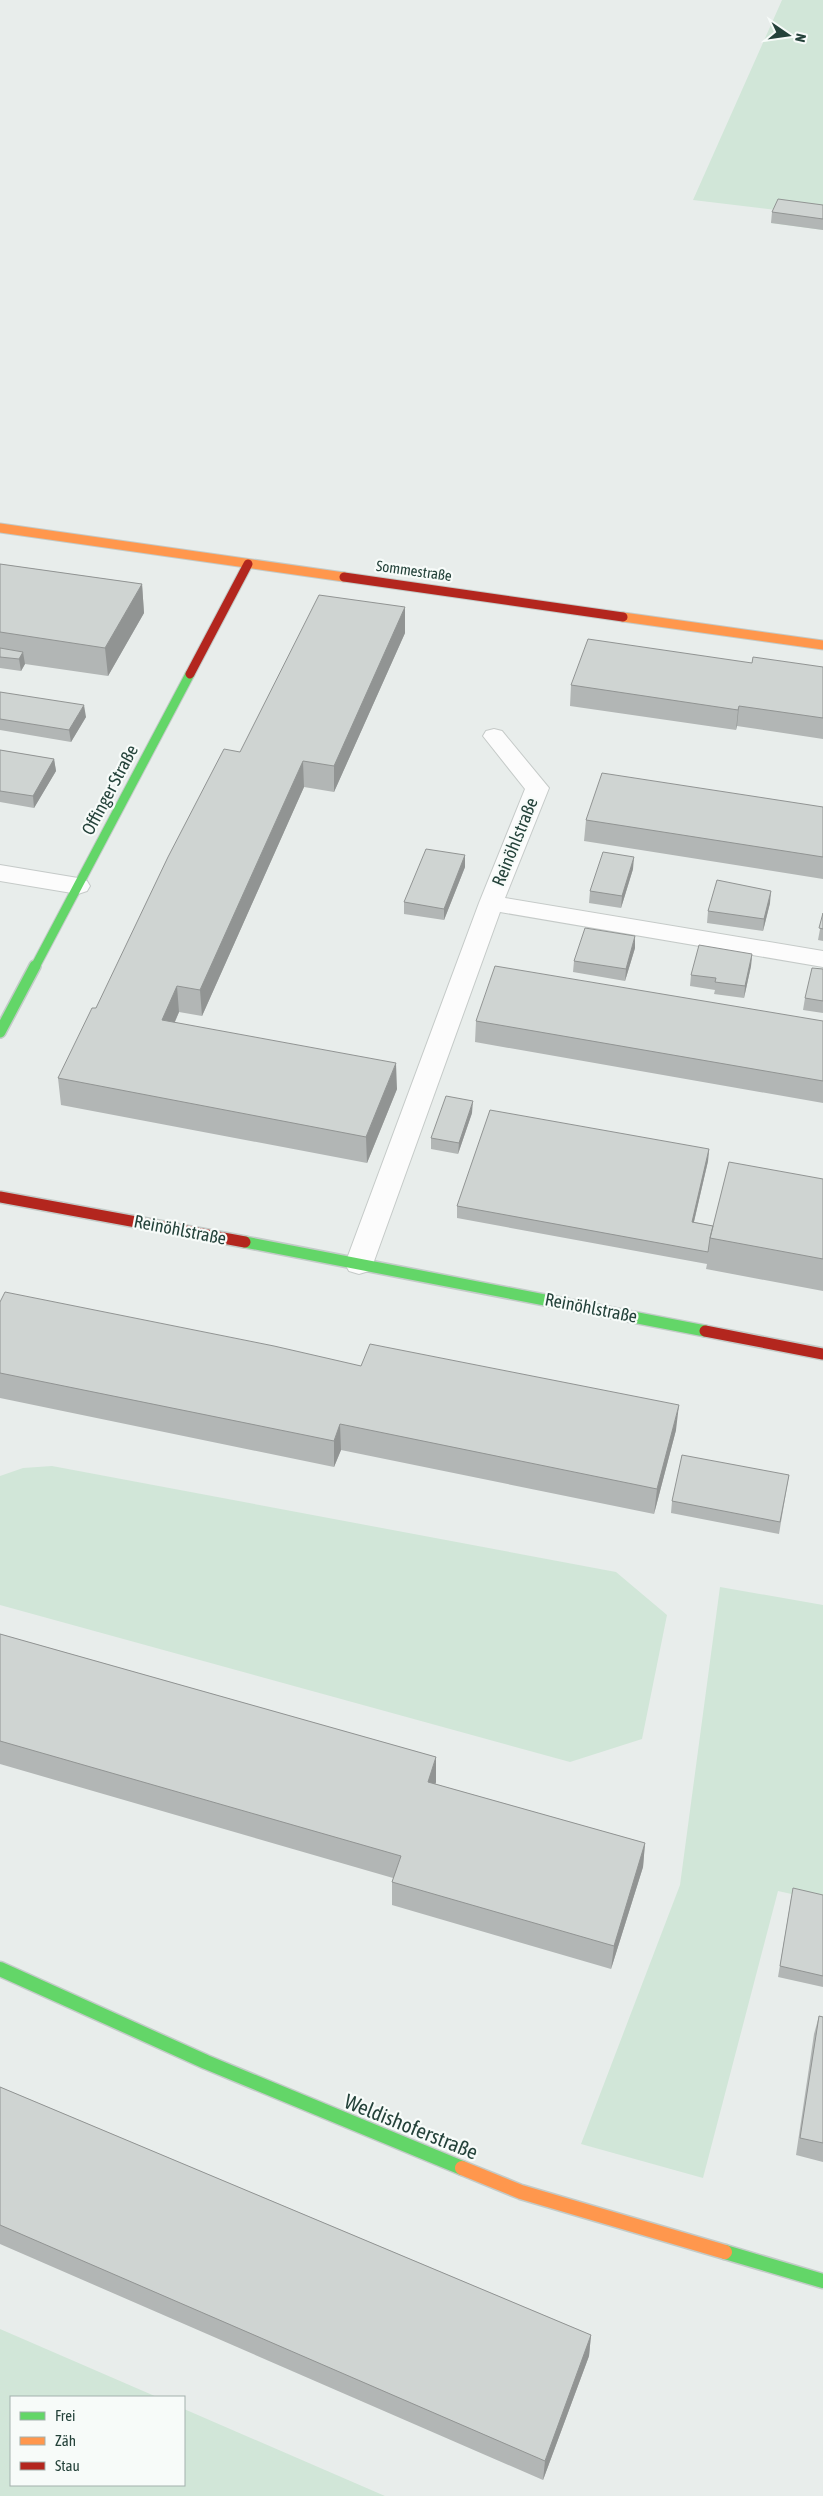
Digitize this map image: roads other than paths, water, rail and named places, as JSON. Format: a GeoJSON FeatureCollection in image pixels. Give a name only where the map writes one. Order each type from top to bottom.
{"type":"FeatureCollection","features":[{"type":"Feature","properties":{"kind":"street","name":"Sommestraße"},"geometry":{"type":"LineString","coordinates":[[0,528],[823,645]]}},
{"type":"Feature","properties":{"kind":"street","name":"Offinger Straße"},"geometry":{"type":"LineString","coordinates":[[0,1032],[248,564]]}},
{"type":"Feature","properties":{"kind":"street","name":"Reinöhlstraße"},"geometry":{"type":"LineString","coordinates":[[359,1264],[491,903],[537,788],[494,736]]}},
{"type":"Feature","properties":{"kind":"street"},"geometry":{"type":"LineString","coordinates":[[0,874],[78,886]]}},
{"type":"Feature","properties":{"kind":"street","name":"Reinöhlstraße"},"geometry":{"type":"LineString","coordinates":[[491,903],[823,959]]}},
{"type":"Feature","properties":{"kind":"street","name":"Reinöhlstraße"},"geometry":{"type":"LineString","coordinates":[[0,1196],[470,1284],[823,1354]]}},
{"type":"Feature","properties":{"kind":"street","name":"Weldishoferstraße"},"geometry":{"type":"LineString","coordinates":[[0,1968],[206,2062],[351,2124],[521,2192],[823,2281]]}}]}
